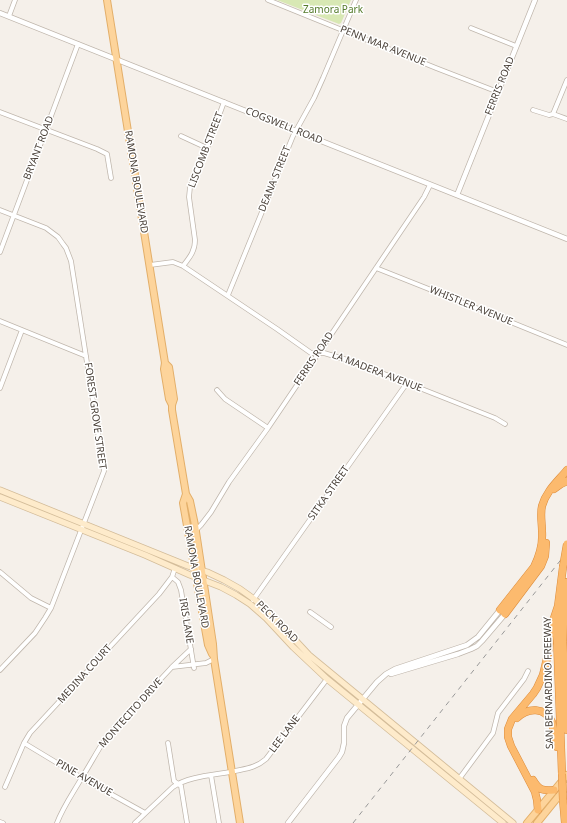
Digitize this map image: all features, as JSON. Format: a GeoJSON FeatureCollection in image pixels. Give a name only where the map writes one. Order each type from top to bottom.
{"type":"FeatureCollection","features":[{"type":"Feature","properties":{"kind":"highway"},"geometry":{"type":"LineString","coordinates":[[502,612],[538,560],[542,545],[541,511],[549,491],[567,470]]}},
{"type":"Feature","properties":{"kind":"highway"},"geometry":{"type":"LineString","coordinates":[[502,612],[544,561],[546,544],[545,506],[553,491],[567,481]]}},
{"type":"Feature","properties":{"kind":"highway","name":"SAN BERNARDINO FREEWAY"},"geometry":{"type":"LineString","coordinates":[[565,823],[563,800],[564,774],[561,762],[558,606],[567,544]]}},
{"type":"Feature","properties":{"kind":"highway"},"geometry":{"type":"LineString","coordinates":[[567,582],[564,607],[563,642],[567,730]]}},
{"type":"Feature","properties":{"kind":"highway"},"geometry":{"type":"LineString","coordinates":[[540,813],[535,792],[509,741],[508,729],[512,719],[533,694],[543,675],[548,654],[551,627],[558,606]]}},
{"type":"Feature","properties":{"kind":"highway"},"geometry":{"type":"LineString","coordinates":[[554,790],[542,790],[538,788],[513,742],[512,727],[517,717],[524,712],[534,710],[548,716],[552,722],[561,762]]}},
{"type":"Feature","properties":{"kind":"main road","name":"RAMONA BOULEVARD"},"geometry":{"type":"LineString","coordinates":[[107,0],[150,265],[169,399],[172,405],[186,494],[190,501],[196,531],[214,659],[240,823]]}},
{"type":"Feature","properties":{"kind":"main road","name":"PECK ROAD"},"geometry":{"type":"LineString","coordinates":[[0,490],[21,498],[83,527]]}},
{"type":"Feature","properties":{"kind":"main road","name":"RAMONA BOULEVARD"},"geometry":{"type":"LineString","coordinates":[[186,494],[183,503],[194,568],[207,640],[214,659]]}},
{"type":"Feature","properties":{"kind":"main road","name":"PECK ROAD"},"geometry":{"type":"LineString","coordinates":[[0,497],[141,550],[202,570],[240,589],[301,656],[358,705],[503,823]]}},
{"type":"Feature","properties":{"kind":"main road"},"geometry":{"type":"LineString","coordinates":[[18,504],[21,498]]}},
{"type":"Feature","properties":{"kind":"main road","name":"PECK ROAD"},"geometry":{"type":"LineString","coordinates":[[141,550],[175,568],[252,601],[270,613],[309,655],[512,823]]}},
{"type":"Feature","properties":{"kind":"main road"},"geometry":{"type":"LineString","coordinates":[[537,823],[540,813],[564,774]]}},
{"type":"Feature","properties":{"kind":"main road"},"geometry":{"type":"LineString","coordinates":[[527,823],[540,813],[567,786]]}},
{"type":"Feature","properties":{"kind":"main road"},"geometry":{"type":"LineString","coordinates":[[540,813],[541,823]]}},
{"type":"Feature","properties":{"kind":"street"},"geometry":{"type":"LineString","coordinates":[[8,16],[15,0]]}},
{"type":"Feature","properties":{"kind":"street","name":"PENN MAR AVENUE"},"geometry":{"type":"LineString","coordinates":[[268,0],[498,92]]}},
{"type":"Feature","properties":{"kind":"street","name":"DEANA STREET"},"geometry":{"type":"LineString","coordinates":[[228,295],[293,136],[314,98],[356,0]]}},
{"type":"Feature","properties":{"kind":"street","name":"FERRIS ROAD"},"geometry":{"type":"LineString","coordinates":[[457,195],[535,0]]}},
{"type":"Feature","properties":{"kind":"street","name":"COGSWELL ROAD"},"geometry":{"type":"LineString","coordinates":[[0,13],[567,239]]}},
{"type":"Feature","properties":{"kind":"street"},"geometry":{"type":"LineString","coordinates":[[471,28],[516,46]]}},
{"type":"Feature","properties":{"kind":"street","name":"BRYANT ROAD"},"geometry":{"type":"LineString","coordinates":[[0,250],[78,44]]}},
{"type":"Feature","properties":{"kind":"street"},"geometry":{"type":"LineString","coordinates":[[553,114],[567,80]]}},
{"type":"Feature","properties":{"kind":"street","name":"LISCOMB STREET"},"geometry":{"type":"LineString","coordinates":[[183,266],[190,257],[195,246],[189,197],[190,187],[207,148],[224,102]]}},
{"type":"Feature","properties":{"kind":"street"},"geometry":{"type":"LineString","coordinates":[[533,110],[549,115],[553,114],[567,119]]}},
{"type":"Feature","properties":{"kind":"street"},"geometry":{"type":"LineString","coordinates":[[0,112],[47,129],[107,154],[111,178]]}},
{"type":"Feature","properties":{"kind":"street"},"geometry":{"type":"LineString","coordinates":[[181,136],[207,148]]}},
{"type":"Feature","properties":{"kind":"street","name":"FERRIS ROAD"},"geometry":{"type":"LineString","coordinates":[[196,531],[202,526],[230,482],[424,197],[430,185]]}},
{"type":"Feature","properties":{"kind":"street"},"geometry":{"type":"LineString","coordinates":[[0,210],[14,215]]}},
{"type":"Feature","properties":{"kind":"street","name":"FOREST GROVE STREET"},"geometry":{"type":"LineString","coordinates":[[0,670],[35,633],[45,618],[83,527],[104,471],[71,261],[66,248],[58,237],[46,228],[14,215]]}},
{"type":"Feature","properties":{"kind":"street","name":"LA MADERA AVENUE"},"geometry":{"type":"LineString","coordinates":[[150,265],[172,262],[183,266],[228,295],[311,353],[324,353],[354,362],[495,418],[505,424]]}},
{"type":"Feature","properties":{"kind":"street","name":"WHISTLER AVENUE"},"geometry":{"type":"LineString","coordinates":[[376,268],[567,345]]}},
{"type":"Feature","properties":{"kind":"street"},"geometry":{"type":"LineString","coordinates":[[0,321],[86,356]]}},
{"type":"Feature","properties":{"kind":"street"},"geometry":{"type":"LineString","coordinates":[[0,388],[22,330]]}},
{"type":"Feature","properties":{"kind":"street","name":"SITKA STREET"},"geometry":{"type":"LineString","coordinates":[[252,601],[408,383]]}},
{"type":"Feature","properties":{"kind":"street"},"geometry":{"type":"LineString","coordinates":[[217,390],[225,399],[268,428]]}},
{"type":"Feature","properties":{"kind":"street","name":"MEDINA COURT"},"geometry":{"type":"LineString","coordinates":[[5,787],[24,743],[30,734],[154,598],[172,577],[175,568]]}},
{"type":"Feature","properties":{"kind":"street"},"geometry":{"type":"LineString","coordinates":[[0,572],[31,598],[50,608]]}},
{"type":"Feature","properties":{"kind":"street","name":"IRIS LANE"},"geometry":{"type":"LineString","coordinates":[[172,577],[178,582],[181,590],[194,666]]}},
{"type":"Feature","properties":{"kind":"street"},"geometry":{"type":"LineString","coordinates":[[310,612],[331,627]]}},
{"type":"Feature","properties":{"kind":"street"},"geometry":{"type":"LineString","coordinates":[[288,823],[342,752],[346,718],[368,696],[379,682],[393,673],[458,654],[477,646],[490,632],[502,612]]}},
{"type":"Feature","properties":{"kind":"street","name":"MONTECITO DRIVE"},"geometry":{"type":"LineString","coordinates":[[57,823],[64,807],[97,750],[106,738],[172,667],[191,649]]}},
{"type":"Feature","properties":{"kind":"street"},"geometry":{"type":"LineString","coordinates":[[172,667],[194,666],[214,659]]}},
{"type":"Feature","properties":{"kind":"street"},"geometry":{"type":"LineString","coordinates":[[459,778],[493,733],[498,713],[524,679],[528,671]]}},
{"type":"Feature","properties":{"kind":"street","name":"LEE LANE"},"geometry":{"type":"LineString","coordinates":[[178,783],[211,775],[232,772],[261,764],[327,679]]}},
{"type":"Feature","properties":{"kind":"street","name":"PINE AVENUE"},"geometry":{"type":"LineString","coordinates":[[24,743],[82,778],[145,813]]}},
{"type":"Feature","properties":{"kind":"street"},"geometry":{"type":"LineString","coordinates":[[168,743],[174,781],[181,786],[187,823]]}},
{"type":"Feature","properties":{"kind":"street"},"geometry":{"type":"LineString","coordinates":[[211,775],[219,823]]}},
{"type":"Feature","properties":{"kind":"street"},"geometry":{"type":"LineString","coordinates":[[135,823],[178,783]]}},
{"type":"Feature","properties":{"kind":"green space","name":"Zamora Park"},"geometry":{"type":"Polygon","coordinates":[[[277,0],[351,0],[341,23],[339,24],[277,0]]]}},
{"type":"Feature","properties":{"kind":"railway"},"geometry":{"type":"LineString","coordinates":[[353,823],[567,552]]}}]}
